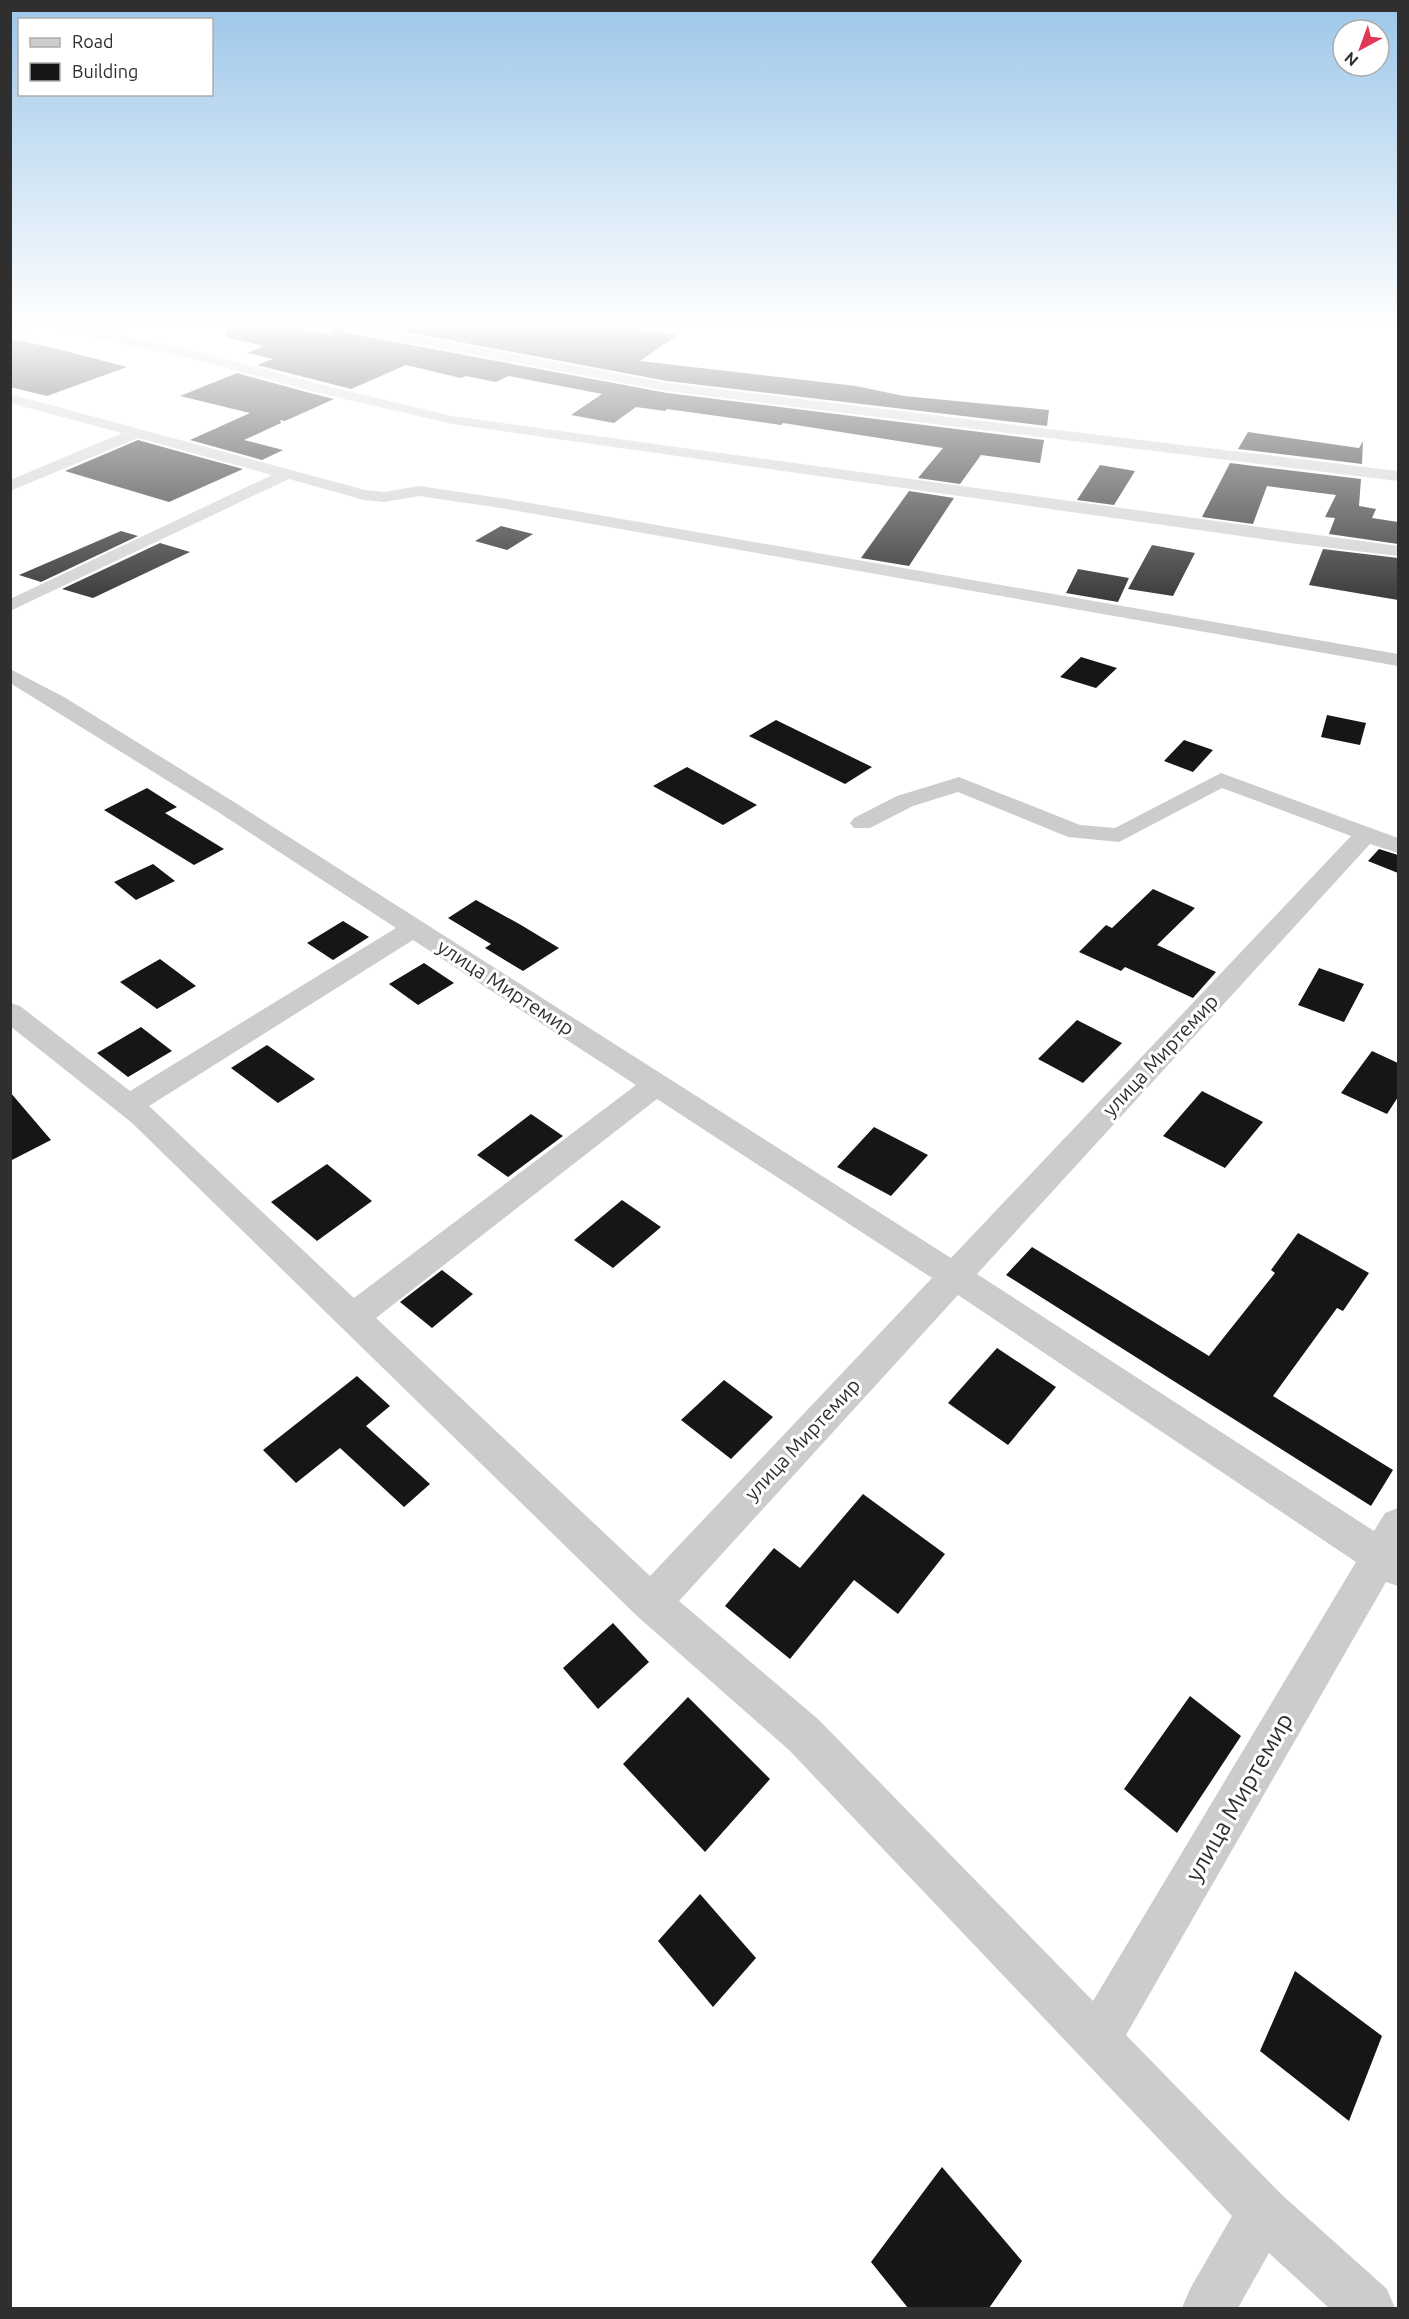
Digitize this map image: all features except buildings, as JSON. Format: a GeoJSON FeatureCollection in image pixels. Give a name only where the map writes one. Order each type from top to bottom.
{"type":"FeatureCollection","features":[{"type":"Feature","properties":{"kind":"street"},"geometry":{"type":"LineString","coordinates":[[10,486],[130,435]]}},
{"type":"Feature","properties":{"kind":"street"},"geometry":{"type":"LineString","coordinates":[[149,435],[364,495],[384,497],[419,491],[507,504],[1398,660]]}},
{"type":"Feature","properties":{"kind":"street"},"geometry":{"type":"LineString","coordinates":[[566,435],[1268,535],[1398,551]]}},
{"type":"Feature","properties":{"kind":"street"},"geometry":{"type":"LineString","coordinates":[[1063,435],[1398,476]]}},
{"type":"Feature","properties":{"kind":"street"},"geometry":{"type":"LineString","coordinates":[[10,606],[287,474]]}},
{"type":"Feature","properties":{"kind":"street","name":"улица Миртемир"},"geometry":{"type":"LineString","coordinates":[[10,675],[57,701],[414,928],[954,1276],[1393,1550],[1098,2038]]}},
{"type":"Feature","properties":{"kind":"street"},"geometry":{"type":"LineString","coordinates":[[862,823],[905,801],[960,784],[1076,832],[1119,835],[1221,780],[1398,846]]}},
{"type":"Feature","properties":{"kind":"street","name":"улица Миртемир"},"geometry":{"type":"LineString","coordinates":[[651,1603],[1366,834]]}},
{"type":"Feature","properties":{"kind":"street"},"geometry":{"type":"LineString","coordinates":[[129,1105],[414,928]]}},
{"type":"Feature","properties":{"kind":"street"},"geometry":{"type":"LineString","coordinates":[[10,1012],[129,1105],[651,1603],[804,1735],[1263,2212],[1368,2308]]}},
{"type":"Feature","properties":{"kind":"street"},"geometry":{"type":"LineString","coordinates":[[353,1317],[657,1084]]}},
{"type":"Feature","properties":{"kind":"street"},"geometry":{"type":"LineString","coordinates":[[1209,2308],[1263,2212]]}}]}
